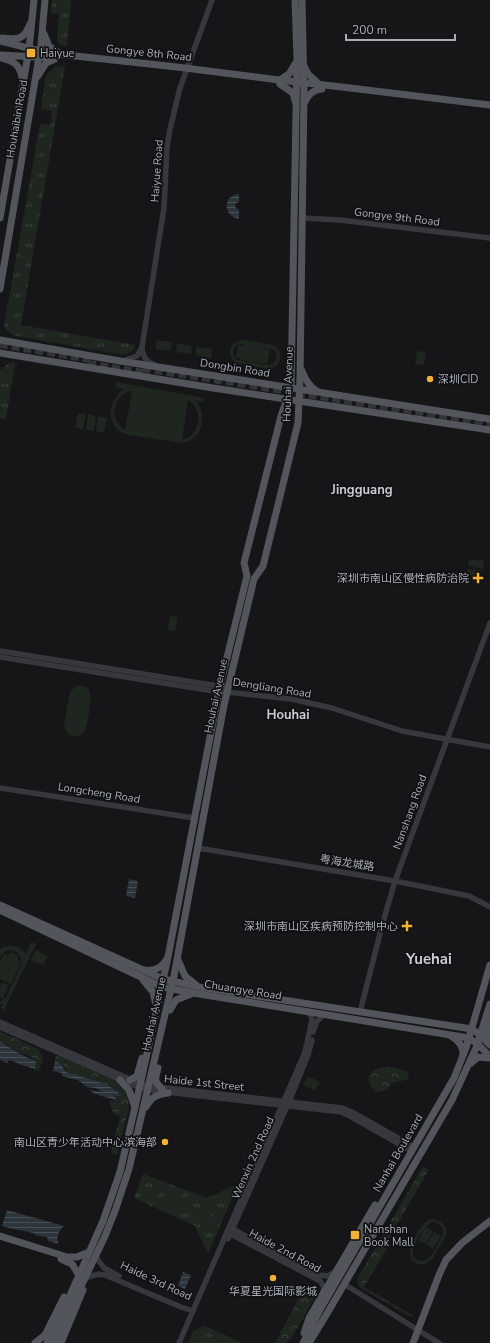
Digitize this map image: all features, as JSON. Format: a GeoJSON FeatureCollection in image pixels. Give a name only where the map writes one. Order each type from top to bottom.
{"type":"FeatureCollection","features":[{"type":"Feature","properties":{"kind":"main road","name":"Houhaibin Road"},"geometry":{"type":"LineString","coordinates":[[0,218],[3,186],[23,85],[33,18],[34,0]]}},
{"type":"Feature","properties":{"kind":"main road","name":"Houhaibin Road"},"geometry":{"type":"LineString","coordinates":[[0,289],[40,54],[45,0]]}},
{"type":"Feature","properties":{"kind":"main road"},"geometry":{"type":"LineString","coordinates":[[295,0],[297,58],[300,84]]}},
{"type":"Feature","properties":{"kind":"main road"},"geometry":{"type":"LineString","coordinates":[[300,84],[304,64],[302,0]]}},
{"type":"Feature","properties":{"kind":"main road"},"geometry":{"type":"LineString","coordinates":[[0,38],[20,38],[27,32],[33,18]]}},
{"type":"Feature","properties":{"kind":"main road"},"geometry":{"type":"LineString","coordinates":[[35,80],[46,63],[60,56],[49,46],[43,29]]}},
{"type":"Feature","properties":{"kind":"main road","name":"Gongye 8th Road"},"geometry":{"type":"LineString","coordinates":[[0,41],[28,52],[40,54],[300,84],[490,110]]}},
{"type":"Feature","properties":{"kind":"main road","name":"Gongye 8th Road"},"geometry":{"type":"LineString","coordinates":[[0,56],[28,52]]}},
{"type":"Feature","properties":{"kind":"main road"},"geometry":{"type":"LineString","coordinates":[[0,56],[11,60],[18,65],[21,71],[23,85]]}},
{"type":"Feature","properties":{"kind":"main road"},"geometry":{"type":"LineString","coordinates":[[297,58],[292,71],[279,82],[293,93],[300,106],[312,92],[321,87],[308,74],[304,64]]}},
{"type":"Feature","properties":{"kind":"main road","name":"Houhai Avenue"},"geometry":{"type":"LineString","coordinates":[[82,1276],[96,1256],[110,1224],[125,1183],[142,1116],[178,960],[227,690],[254,579],[263,566],[296,432],[300,367],[302,218],[300,84]]}},
{"type":"Feature","properties":{"kind":"main road","name":"Gongye 8th Road"},"geometry":{"type":"LineString","coordinates":[[321,87],[490,105]]}},
{"type":"Feature","properties":{"kind":"main road","name":"Houhai Avenue"},"geometry":{"type":"LineString","coordinates":[[72,1297],[82,1276],[89,1252],[103,1221],[116,1185],[135,1107],[157,1011],[219,688],[247,576],[244,563],[283,410],[291,388],[300,106]]}},
{"type":"Feature","properties":{"kind":"main road"},"geometry":{"type":"LineString","coordinates":[[0,334],[11,342]]}},
{"type":"Feature","properties":{"kind":"main road","name":"Dongbin Road"},"geometry":{"type":"LineString","coordinates":[[0,340],[120,361],[490,419]]}},
{"type":"Feature","properties":{"kind":"main road","name":"Dongbin Road"},"geometry":{"type":"LineString","coordinates":[[2,354],[490,430]]}},
{"type":"Feature","properties":{"kind":"main road"},"geometry":{"type":"LineString","coordinates":[[300,367],[307,383],[318,392]]}},
{"type":"Feature","properties":{"kind":"main road"},"geometry":{"type":"LineString","coordinates":[[275,385],[286,380],[292,368]]}},
{"type":"Feature","properties":{"kind":"main road"},"geometry":{"type":"LineString","coordinates":[[271,396],[279,402],[283,410]]}},
{"type":"Feature","properties":{"kind":"main road"},"geometry":{"type":"LineString","coordinates":[[298,416],[304,407],[317,403]]}},
{"type":"Feature","properties":{"kind":"main road","name":"Chuangye Road"},"geometry":{"type":"LineString","coordinates":[[0,905],[162,983],[193,993],[469,1038],[490,1057]]}},
{"type":"Feature","properties":{"kind":"main road","name":"Chuangye Road"},"geometry":{"type":"LineString","coordinates":[[0,910],[140,972]]}},
{"type":"Feature","properties":{"kind":"main road"},"geometry":{"type":"LineString","coordinates":[[157,1011],[151,988],[140,972],[158,968],[164,964],[168,956]]}},
{"type":"Feature","properties":{"kind":"main road"},"geometry":{"type":"LineString","coordinates":[[178,960],[185,976],[199,987]]}},
{"type":"Feature","properties":{"kind":"main road","name":"Nanhai Boulevard"},"geometry":{"type":"LineString","coordinates":[[303,1343],[321,1308],[448,1090],[469,1038],[490,965]]}},
{"type":"Feature","properties":{"kind":"main road","name":"Chuangye Road"},"geometry":{"type":"LineString","coordinates":[[172,986],[199,987],[472,1029],[490,1045]]}},
{"type":"Feature","properties":{"kind":"main road"},"geometry":{"type":"LineString","coordinates":[[155,1081],[163,1047],[163,1024],[174,1002],[179,998],[193,993]]}},
{"type":"Feature","properties":{"kind":"main road","name":"Nanhai Boulevard"},"geometry":{"type":"LineString","coordinates":[[309,1343],[326,1317],[452,1100],[477,1044],[490,1004]]}},
{"type":"Feature","properties":{"kind":"main road"},"geometry":{"type":"LineString","coordinates":[[487,1014],[487,1031],[490,1041]]}},
{"type":"Feature","properties":{"kind":"main road"},"geometry":{"type":"LineString","coordinates":[[134,1078],[146,1038],[155,1018]]}},
{"type":"Feature","properties":{"kind":"main road"},"geometry":{"type":"LineString","coordinates":[[445,1034],[459,1042],[463,1051],[462,1057]]}},
{"type":"Feature","properties":{"kind":"main road"},"geometry":{"type":"LineString","coordinates":[[467,1068],[474,1059],[478,1057],[490,1057]]}},
{"type":"Feature","properties":{"kind":"main road"},"geometry":{"type":"LineString","coordinates":[[154,1062],[155,1081],[162,1089]]}},
{"type":"Feature","properties":{"kind":"main road"},"geometry":{"type":"LineString","coordinates":[[134,1078],[145,1064]]}},
{"type":"Feature","properties":{"kind":"main road"},"geometry":{"type":"LineString","coordinates":[[120,1080],[129,1090],[135,1107]]}},
{"type":"Feature","properties":{"kind":"main road"},"geometry":{"type":"LineString","coordinates":[[304,1333],[309,1318],[409,1147],[432,1109],[448,1090]]}},
{"type":"Feature","properties":{"kind":"main road"},"geometry":{"type":"LineString","coordinates":[[142,1116],[150,1100],[158,1095],[168,1093]]}},
{"type":"Feature","properties":{"kind":"main road"},"geometry":{"type":"LineString","coordinates":[[413,1343],[446,1260],[462,1243],[490,1221]]}},
{"type":"Feature","properties":{"kind":"main road"},"geometry":{"type":"LineString","coordinates":[[0,1236],[67,1257],[77,1257],[89,1252]]}},
{"type":"Feature","properties":{"kind":"main road"},"geometry":{"type":"LineString","coordinates":[[0,1241],[68,1261],[82,1276],[83,1293],[61,1342]]}},
{"type":"Feature","properties":{"kind":"main road"},"geometry":{"type":"LineString","coordinates":[[348,1261],[354,1241]]}},
{"type":"Feature","properties":{"kind":"main road"},"geometry":{"type":"LineString","coordinates":[[43,1343],[45,1335],[68,1289],[82,1276]]}},
{"type":"Feature","properties":{"kind":"main road"},"geometry":{"type":"LineString","coordinates":[[47,1343],[72,1297]]}},
{"type":"Feature","properties":{"kind":"main road"},"geometry":{"type":"LineString","coordinates":[[54,1343],[72,1297]]}},
{"type":"Feature","properties":{"kind":"main road"},"geometry":{"type":"LineString","coordinates":[[298,1343],[321,1308]]}},
{"type":"Feature","properties":{"kind":"main road"},"geometry":{"type":"LineString","coordinates":[[314,1343],[326,1317]]}},
{"type":"Feature","properties":{"kind":"main road"},"geometry":{"type":"LineString","coordinates":[[35,1343],[45,1335]]}},
{"type":"Feature","properties":{"kind":"street","name":"Haiyue Road"},"geometry":{"type":"LineString","coordinates":[[142,348],[164,208],[167,148],[173,113],[186,70],[212,0]]}},
{"type":"Feature","properties":{"kind":"street","name":"Gongye 9th Road"},"geometry":{"type":"LineString","coordinates":[[302,218],[340,220],[490,238]]}},
{"type":"Feature","properties":{"kind":"street"},"geometry":{"type":"LineString","coordinates":[[120,361],[132,359],[137,356],[142,348]]}},
{"type":"Feature","properties":{"kind":"street"},"geometry":{"type":"LineString","coordinates":[[142,348],[146,360],[160,367]]}},
{"type":"Feature","properties":{"kind":"street","name":"Nanshang Road"},"geometry":{"type":"LineString","coordinates":[[360,1012],[395,881],[490,623]]}},
{"type":"Feature","properties":{"kind":"street","name":"Dengliang Road"},"geometry":{"type":"LineString","coordinates":[[0,651],[4,655],[291,699],[332,708],[402,731],[490,747]]}},
{"type":"Feature","properties":{"kind":"street","name":"Longcheng Road"},"geometry":{"type":"LineString","coordinates":[[0,788],[194,818]]}},
{"type":"Feature","properties":{"kind":"street","name":"粤海龙城路"},"geometry":{"type":"LineString","coordinates":[[198,848],[395,881],[469,896],[490,907]]}},
{"type":"Feature","properties":{"kind":"street","name":"Wenxin 2nd Road"},"geometry":{"type":"LineString","coordinates":[[286,1103],[308,1043],[312,1017],[306,1011]]}},
{"type":"Feature","properties":{"kind":"street","name":"Wenxin 2nd Road"},"geometry":{"type":"LineString","coordinates":[[179,1343],[201,1299],[308,1055],[316,1023],[319,1018],[325,1014]]}},
{"type":"Feature","properties":{"kind":"street","name":"Haide 1st Street"},"geometry":{"type":"LineString","coordinates":[[0,1022],[134,1078],[140,1086]]}},
{"type":"Feature","properties":{"kind":"street","name":"Haide 1st Street"},"geometry":{"type":"LineString","coordinates":[[0,1027],[120,1080],[140,1086],[168,1093],[286,1103]]}},
{"type":"Feature","properties":{"kind":"street","name":"Haide 1st Street"},"geometry":{"type":"LineString","coordinates":[[148,1088],[286,1103],[346,1113],[409,1147]]}},
{"type":"Feature","properties":{"kind":"street","name":"Haide 2nd Road"},"geometry":{"type":"LineString","coordinates":[[230,1230],[319,1275],[328,1276],[336,1272]]}},
{"type":"Feature","properties":{"kind":"street","name":"Haide 2nd Road"},"geometry":{"type":"LineString","coordinates":[[230,1230],[320,1281],[324,1286],[323,1295]]}},
{"type":"Feature","properties":{"kind":"street","name":"Haide 3rd Road"},"geometry":{"type":"LineString","coordinates":[[96,1256],[102,1266],[109,1271],[182,1304],[194,1311]]}},
{"type":"Feature","properties":{"kind":"street","name":"Haide 3rd Road"},"geometry":{"type":"LineString","coordinates":[[82,1276],[98,1274],[109,1276],[181,1307],[194,1311]]}},
{"type":"Feature","properties":{"kind":"street"},"geometry":{"type":"LineString","coordinates":[[344,1284],[439,1343]]}},
{"type":"Feature","properties":{"kind":"green space"},"geometry":{"type":"Polygon","coordinates":[[[52,0],[71,0],[67,46],[60,45],[57,41],[59,14],[51,13],[52,0]]]}},
{"type":"Feature","properties":{"kind":"green space"},"geometry":{"type":"Polygon","coordinates":[[[56,66],[65,67],[21,325],[135,345],[132,352],[124,355],[16,336],[9,333],[4,326],[40,124],[50,125],[52,111],[41,109],[46,75],[56,66]]]}},
{"type":"Feature","properties":{"kind":"green space"},"geometry":{"type":"Polygon","coordinates":[[[157,340],[172,342],[170,351],[155,349],[157,340]]]}},
{"type":"Feature","properties":{"kind":"green space"},"geometry":{"type":"Polygon","coordinates":[[[243,340],[274,345],[280,352],[279,363],[268,369],[236,363],[230,356],[230,349],[234,343],[243,340]],[[242,344],[235,348],[234,355],[237,360],[268,365],[273,363],[276,359],[273,349],[242,344]]]}},
{"type":"Feature","properties":{"kind":"green space"},"geometry":{"type":"Polygon","coordinates":[[[177,343],[192,346],[191,354],[176,352],[177,343]]]}},
{"type":"Feature","properties":{"kind":"green space"},"geometry":{"type":"Polygon","coordinates":[[[243,344],[270,349],[267,364],[240,360],[241,358],[236,358],[238,345],[243,346],[243,344]]]}},
{"type":"Feature","properties":{"kind":"green space"},"geometry":{"type":"Polygon","coordinates":[[[197,347],[212,349],[211,358],[195,355],[197,347]]]}},
{"type":"Feature","properties":{"kind":"green space"},"geometry":{"type":"Polygon","coordinates":[[[417,351],[426,352],[424,365],[415,364],[417,351]]]}},
{"type":"Feature","properties":{"kind":"green space"},"geometry":{"type":"Polygon","coordinates":[[[11,362],[15,363],[6,419],[0,418],[0,370],[11,362]]]}},
{"type":"Feature","properties":{"kind":"green space"},"geometry":{"type":"Polygon","coordinates":[[[116,382],[204,398],[203,402],[196,401],[202,414],[201,427],[198,433],[188,442],[181,443],[124,434],[118,430],[111,418],[112,405],[119,393],[124,389],[115,387],[116,382]],[[132,391],[120,397],[115,408],[116,420],[125,430],[132,391]],[[188,400],[182,440],[188,438],[193,433],[198,422],[196,410],[193,404],[188,400]]]}},
{"type":"Feature","properties":{"kind":"green space"},"geometry":{"type":"Polygon","coordinates":[[[78,413],[86,414],[83,429],[75,428],[78,413]]]}},
{"type":"Feature","properties":{"kind":"green space"},"geometry":{"type":"Polygon","coordinates":[[[88,414],[96,416],[94,431],[86,430],[88,414]]]}},
{"type":"Feature","properties":{"kind":"green space"},"geometry":{"type":"Polygon","coordinates":[[[98,416],[107,418],[104,433],[96,431],[98,416]]]}},
{"type":"Feature","properties":{"kind":"green space"},"geometry":{"type":"Polygon","coordinates":[[[469,559],[484,561],[483,569],[468,566],[469,559]]]}},
{"type":"Feature","properties":{"kind":"green space"},"geometry":{"type":"Polygon","coordinates":[[[467,569],[482,571],[481,579],[466,577],[467,569]]]}},
{"type":"Feature","properties":{"kind":"green space"},"geometry":{"type":"Polygon","coordinates":[[[170,616],[178,617],[175,631],[168,630],[170,616]]]}},
{"type":"Feature","properties":{"kind":"green space"},"geometry":{"type":"Polygon","coordinates":[[[76,686],[86,687],[89,690],[91,699],[86,727],[82,735],[74,736],[68,734],[64,724],[70,692],[76,686]]]}},
{"type":"Feature","properties":{"kind":"green space"},"geometry":{"type":"Polygon","coordinates":[[[31,942],[36,944],[4,1010],[1,1008],[3,1004],[0,1005],[0,1002],[6,997],[21,965],[21,958],[15,951],[9,950],[5,951],[0,958],[0,949],[7,946],[14,946],[26,954],[31,942]]]}},
{"type":"Feature","properties":{"kind":"green space"},"geometry":{"type":"Polygon","coordinates":[[[36,950],[48,956],[43,965],[31,960],[36,950]]]}},
{"type":"Feature","properties":{"kind":"green space"},"geometry":{"type":"Polygon","coordinates":[[[10,952],[19,956],[17,960],[21,962],[11,984],[0,979],[0,961],[4,954],[8,956],[10,952]]]}},
{"type":"Feature","properties":{"kind":"green space"},"geometry":{"type":"Polygon","coordinates":[[[2,982],[9,985],[3,999],[0,997],[0,987],[2,982]]]}},
{"type":"Feature","properties":{"kind":"green space"},"geometry":{"type":"Polygon","coordinates":[[[0,1031],[38,1049],[43,1058],[39,1071],[34,1070],[36,1060],[0,1042],[0,1031]]]}},
{"type":"Feature","properties":{"kind":"green space"},"geometry":{"type":"Polygon","coordinates":[[[63,1056],[122,1083],[127,1088],[129,1108],[117,1155],[111,1153],[120,1117],[113,1113],[109,1100],[119,1103],[118,1099],[113,1095],[122,1098],[119,1093],[106,1085],[66,1072],[64,1066],[55,1061],[55,1057],[63,1056]]]}},
{"type":"Feature","properties":{"kind":"green space"},"geometry":{"type":"Polygon","coordinates":[[[385,1067],[407,1071],[409,1079],[392,1083],[387,1090],[376,1092],[369,1083],[369,1076],[375,1070],[385,1067]]]}},
{"type":"Feature","properties":{"kind":"green space"},"geometry":{"type":"Polygon","coordinates":[[[308,1076],[320,1082],[315,1091],[303,1085],[308,1076]]]}},
{"type":"Feature","properties":{"kind":"green space"},"geometry":{"type":"Polygon","coordinates":[[[423,1166],[429,1170],[385,1245],[388,1247],[364,1287],[414,1316],[411,1317],[359,1287],[357,1279],[423,1166]]]}},
{"type":"Feature","properties":{"kind":"green space"},"geometry":{"type":"Polygon","coordinates":[[[143,1174],[207,1198],[238,1184],[208,1254],[195,1226],[134,1198],[143,1174]]]}},
{"type":"Feature","properties":{"kind":"green space"},"geometry":{"type":"Polygon","coordinates":[[[170,1194],[187,1199],[182,1213],[166,1205],[170,1194]]]}},
{"type":"Feature","properties":{"kind":"green space"},"geometry":{"type":"Polygon","coordinates":[[[195,1208],[212,1213],[207,1224],[192,1217],[195,1208]]]}},
{"type":"Feature","properties":{"kind":"green space"},"geometry":{"type":"Polygon","coordinates":[[[430,1219],[440,1221],[445,1225],[447,1231],[446,1235],[429,1262],[426,1264],[415,1263],[411,1259],[411,1246],[417,1233],[430,1219]],[[433,1222],[426,1227],[416,1242],[413,1256],[418,1260],[422,1261],[431,1255],[443,1234],[440,1224],[433,1222]]]}},
{"type":"Feature","properties":{"kind":"green space"},"geometry":{"type":"Polygon","coordinates":[[[426,1227],[433,1231],[426,1244],[418,1240],[426,1227]]]}},
{"type":"Feature","properties":{"kind":"green space"},"geometry":{"type":"Polygon","coordinates":[[[434,1232],[441,1236],[433,1249],[426,1245],[434,1232]]]}},
{"type":"Feature","properties":{"kind":"green space"},"geometry":{"type":"Polygon","coordinates":[[[307,1283],[318,1290],[318,1292],[292,1337],[286,1343],[275,1343],[307,1283]]]}},
{"type":"Feature","properties":{"kind":"green space"},"geometry":{"type":"Polygon","coordinates":[[[205,1326],[243,1343],[188,1343],[193,1331],[205,1326]]]}},
{"type":"Feature","properties":{"kind":"green space"},"geometry":{"type":"Polygon","coordinates":[[[196,1331],[201,1333],[204,1343],[190,1343],[196,1331]]]}},
{"type":"Feature","properties":{"kind":"shaded area"},"geometry":{"type":"Polygon","coordinates":[[[239,194],[239,202],[236,203],[235,207],[239,210],[239,219],[230,214],[227,210],[227,202],[233,196],[239,194]]]}},
{"type":"Feature","properties":{"kind":"shaded area"},"geometry":{"type":"Polygon","coordinates":[[[129,879],[138,881],[135,898],[126,896],[129,879]]]}},
{"type":"Feature","properties":{"kind":"shaded area"},"geometry":{"type":"Polygon","coordinates":[[[0,1042],[36,1061],[35,1069],[9,1060],[7,1063],[0,1060],[0,1042]]]}},
{"type":"Feature","properties":{"kind":"shaded area"},"geometry":{"type":"Polygon","coordinates":[[[55,1061],[61,1064],[66,1072],[105,1084],[118,1092],[122,1097],[112,1095],[118,1102],[92,1092],[89,1090],[103,1092],[95,1088],[87,1087],[78,1080],[62,1076],[62,1073],[53,1071],[55,1061]]]}},
{"type":"Feature","properties":{"kind":"shaded area"},"geometry":{"type":"Polygon","coordinates":[[[7,1210],[64,1226],[58,1234],[59,1244],[48,1241],[47,1237],[2,1226],[7,1210]]]}},
{"type":"Feature","properties":{"kind":"shaded area"},"geometry":{"type":"Polygon","coordinates":[[[183,1272],[191,1275],[185,1289],[178,1286],[183,1272]]]}},
{"type":"Feature","properties":{"kind":"tunnel"},"geometry":{"type":"LineString","coordinates":[[0,344],[96,360]]}},
{"type":"Feature","properties":{"kind":"tunnel"},"geometry":{"type":"LineString","coordinates":[[88,364],[149,374]]}},
{"type":"Feature","properties":{"kind":"tunnel"},"geometry":{"type":"LineString","coordinates":[[143,368],[490,423]]}},
{"type":"Feature","properties":{"kind":"place","name":"Haiyue"},"geometry":{"type":"Point","coordinates":[31,53]}},
{"type":"Feature","properties":{"kind":"place","name":"深圳CID"},"geometry":{"type":"Point","coordinates":[430,379]}},
{"type":"Feature","properties":{"kind":"place","name":"深圳市南山区慢性病防治院"},"geometry":{"type":"Point","coordinates":[478,578]}},
{"type":"Feature","properties":{"kind":"place","name":"深圳市南山区疾病预防控制中心"},"geometry":{"type":"Point","coordinates":[407,926]}},
{"type":"Feature","properties":{"kind":"place","name":"南山区青少年活动中心滨海部"},"geometry":{"type":"Point","coordinates":[165,1142]}},
{"type":"Feature","properties":{"kind":"place","name":"Nanshan Book Mall"},"geometry":{"type":"Point","coordinates":[355,1235]}},
{"type":"Feature","properties":{"kind":"place","name":"华夏星光国际影城"},"geometry":{"type":"Point","coordinates":[273,1278]}},
{"type":"Feature","properties":{"kind":"district","name":"Jingguang"},"geometry":{"type":"Point","coordinates":[362,490]}},
{"type":"Feature","properties":{"kind":"district","name":"Houhai"},"geometry":{"type":"Point","coordinates":[288,715]}},
{"type":"Feature","properties":{"kind":"district","name":"Yuehai"},"geometry":{"type":"Point","coordinates":[429,959]}}]}
